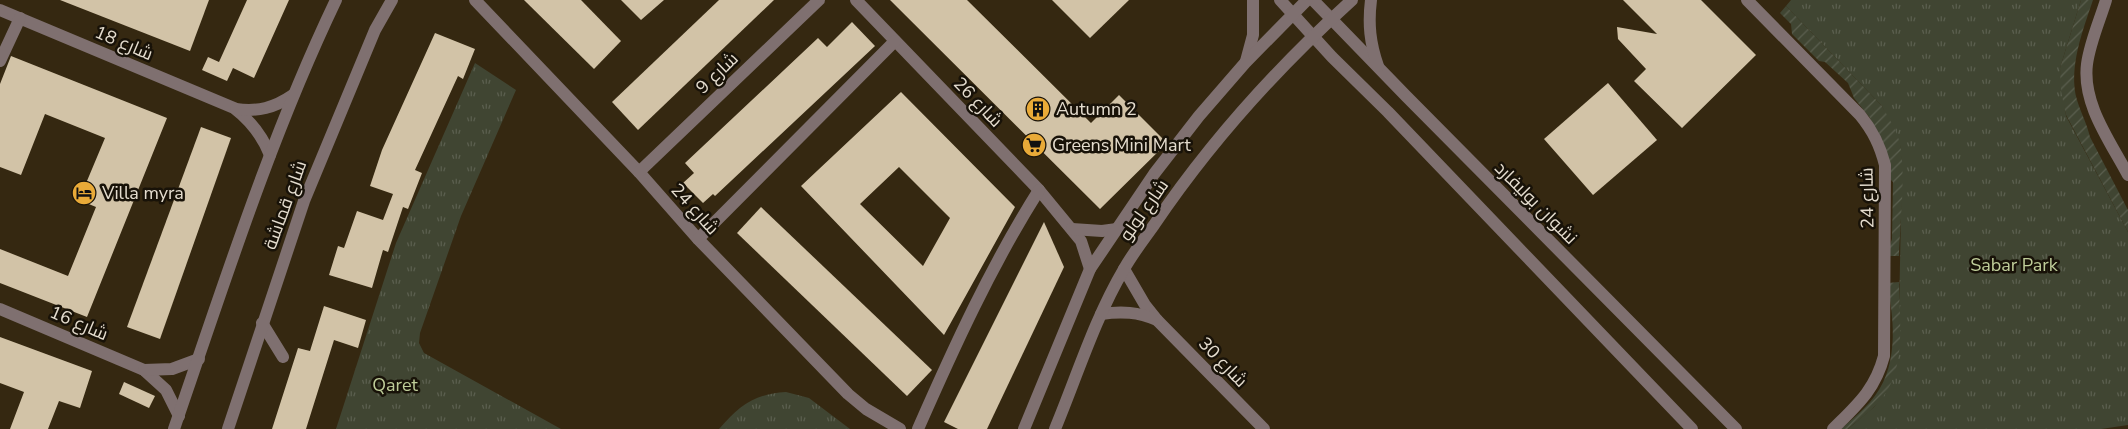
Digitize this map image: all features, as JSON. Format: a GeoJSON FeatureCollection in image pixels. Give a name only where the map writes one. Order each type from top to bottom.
{"type":"FeatureCollection","features":[{"type":"Feature","properties":{"kind":"street","name":"شارع قماشة"},"geometry":{"type":"LineString","coordinates":[[174,429],[270,155],[293,95],[336,0]]}},
{"type":"Feature","properties":{"kind":"street","name":"شارع قماشة"},"geometry":{"type":"LineString","coordinates":[[228,429],[304,201],[375,30],[392,0]]}},
{"type":"Feature","properties":{"kind":"street","name":"شارع 24"},"geometry":{"type":"LineString","coordinates":[[476,0],[639,172],[698,239],[848,394],[866,409],[900,429]]}},
{"type":"Feature","properties":{"kind":"street","name":"شارع 9"},"geometry":{"type":"LineString","coordinates":[[639,172],[820,0]]}},
{"type":"Feature","properties":{"kind":"street","name":"شارع 26"},"geometry":{"type":"LineString","coordinates":[[856,0],[1039,190],[1081,241],[1090,269]]}},
{"type":"Feature","properties":{"kind":"street"},"geometry":{"type":"LineString","coordinates":[[1245,63],[1253,35],[1252,0]]}},
{"type":"Feature","properties":{"kind":"street"},"geometry":{"type":"LineString","coordinates":[[1280,0],[1312,36],[1692,429]]}},
{"type":"Feature","properties":{"kind":"street","name":"شارع لولو"},"geometry":{"type":"LineString","coordinates":[[1024,429],[1090,269],[1154,174],[1199,116],[1245,63],[1307,0]]}},
{"type":"Feature","properties":{"kind":"street","name":"نشوان بوليفارد"},"geometry":{"type":"LineString","coordinates":[[1313,0],[1736,429]]}},
{"type":"Feature","properties":{"kind":"street","name":"شارع لولو"},"geometry":{"type":"LineString","coordinates":[[1056,429],[1102,314],[1124,269],[1176,193],[1233,121],[1312,36],[1352,0]]}},
{"type":"Feature","properties":{"kind":"street"},"geometry":{"type":"LineString","coordinates":[[1371,0],[1369,24],[1372,48],[1380,70]]}},
{"type":"Feature","properties":{"kind":"street","name":"شارع 24"},"geometry":{"type":"LineString","coordinates":[[1747,0],[1860,115],[1872,130],[1881,146],[1885,165],[1884,356],[1880,373],[1871,389],[1832,429]]}},
{"type":"Feature","properties":{"kind":"street"},"geometry":{"type":"LineString","coordinates":[[2106,0],[2088,62],[2086,80],[2089,98],[2096,114],[2128,175]]}},
{"type":"Feature","properties":{"kind":"street","name":"شارع 18"},"geometry":{"type":"LineString","coordinates":[[0,10],[234,108],[249,111],[265,109],[280,104],[293,95]]}},
{"type":"Feature","properties":{"kind":"street"},"geometry":{"type":"LineString","coordinates":[[0,61],[20,18]]}},
{"type":"Feature","properties":{"kind":"street"},"geometry":{"type":"LineString","coordinates":[[698,239],[894,41]]}},
{"type":"Feature","properties":{"kind":"street","name":"شارع 18"},"geometry":{"type":"LineString","coordinates":[[234,108],[256,128],[270,155]]}},
{"type":"Feature","properties":{"kind":"street"},"geometry":{"type":"LineString","coordinates":[[918,429],[980,293],[1010,235],[1039,190]]}},
{"type":"Feature","properties":{"kind":"street"},"geometry":{"type":"LineString","coordinates":[[1072,229],[1095,231],[1117,229]]}},
{"type":"Feature","properties":{"kind":"street","name":"شارع 30"},"geometry":{"type":"LineString","coordinates":[[1124,269],[1145,305],[1157,320],[1264,429]]}},
{"type":"Feature","properties":{"kind":"street","name":"شارع 16"},"geometry":{"type":"LineString","coordinates":[[0,308],[144,370],[166,390],[179,416]]}},
{"type":"Feature","properties":{"kind":"street","name":"شارع 30"},"geometry":{"type":"LineString","coordinates":[[1102,314],[1120,311],[1140,313],[1157,320]]}},
{"type":"Feature","properties":{"kind":"street"},"geometry":{"type":"LineString","coordinates":[[262,323],[282,357]]}},
{"type":"Feature","properties":{"kind":"street","name":"شارع 16"},"geometry":{"type":"LineString","coordinates":[[144,370],[172,370],[199,359]]}},
{"type":"Feature","properties":{"kind":"green space","name":"Sabar Park"},"geometry":{"type":"Polygon","coordinates":[[[1791,0],[2081,0],[2060,68],[2066,116],[2128,232],[2128,425],[2101,429],[1848,429],[1874,407],[1886,392],[1899,313],[1902,165],[1900,145],[1882,106],[1786,6],[1791,0]]]}},
{"type":"Feature","properties":{"kind":"green space"},"geometry":{"type":"Polygon","coordinates":[[[2081,0],[2093,0],[2075,62],[2074,75],[2077,100],[2090,137],[2128,210],[2128,232],[2066,115],[2061,91],[2060,68],[2081,0]]]}},
{"type":"Feature","properties":{"kind":"green space"},"geometry":{"type":"Polygon","coordinates":[[[1786,6],[1882,106],[1895,129],[1900,144],[1903,170],[1899,256],[1886,256],[1892,239],[1893,182],[1887,176],[1870,118],[1854,98],[1848,83],[1825,62],[1819,61],[1792,34],[1791,24],[1780,13],[1786,6]]]}},
{"type":"Feature","properties":{"kind":"green space","name":"Qaret"},"geometry":{"type":"Polygon","coordinates":[[[475,63],[516,90],[461,216],[420,333],[419,343],[424,353],[561,429],[336,429],[396,243],[475,63]]]}},
{"type":"Feature","properties":{"kind":"green space"},"geometry":{"type":"Polygon","coordinates":[[[1899,282],[1900,338],[1897,366],[1893,379],[1883,397],[1874,407],[1848,429],[1841,429],[1870,402],[1886,376],[1890,361],[1893,330],[1887,283],[1899,282]]]}},
{"type":"Feature","properties":{"kind":"green space"},"geometry":{"type":"Polygon","coordinates":[[[786,392],[809,398],[850,429],[719,429],[748,402],[765,395],[786,392]]]}},
{"type":"Feature","properties":{"kind":"building"},"geometry":{"type":"Polygon","coordinates":[[[60,0],[209,0],[190,51],[60,0]]]}},
{"type":"Feature","properties":{"kind":"building"},"geometry":{"type":"Polygon","coordinates":[[[247,0],[289,0],[254,78],[233,68],[227,81],[202,70],[208,57],[219,62],[247,0]]]}},
{"type":"Feature","properties":{"kind":"building"},"geometry":{"type":"Polygon","coordinates":[[[524,0],[581,0],[621,41],[594,69],[524,0]]]}},
{"type":"Feature","properties":{"kind":"building"},"geometry":{"type":"Polygon","coordinates":[[[621,0],[664,0],[641,20],[621,0]]]}},
{"type":"Feature","properties":{"kind":"building"},"geometry":{"type":"Polygon","coordinates":[[[719,0],[774,0],[638,130],[612,102],[719,0]]]}},
{"type":"Feature","properties":{"kind":"building","name":"Autumn 2"},"geometry":{"type":"Polygon","coordinates":[[[890,0],[967,0],[1091,123],[1119,95],[1167,143],[1100,209],[890,0]]]}},
{"type":"Feature","properties":{"kind":"building"},"geometry":{"type":"Polygon","coordinates":[[[1052,0],[1129,0],[1090,38],[1052,0]]]}},
{"type":"Feature","properties":{"kind":"building"},"geometry":{"type":"Polygon","coordinates":[[[1623,0],[1701,0],[1756,55],[1682,128],[1634,81],[1646,69],[1618,39],[1617,27],[1657,34],[1623,0]]]}},
{"type":"Feature","properties":{"kind":"building"},"geometry":{"type":"Polygon","coordinates":[[[852,22],[875,46],[715,196],[713,194],[703,203],[683,183],[694,173],[685,163],[818,38],[827,47],[852,22]]]}},
{"type":"Feature","properties":{"kind":"building"},"geometry":{"type":"Polygon","coordinates":[[[435,33],[475,49],[463,79],[458,76],[415,170],[422,173],[408,209],[403,207],[388,252],[383,250],[372,288],[329,275],[338,246],[344,248],[357,211],[383,220],[393,194],[370,186],[382,150],[435,33]]]}},
{"type":"Feature","properties":{"kind":"building"},"geometry":{"type":"Polygon","coordinates":[[[11,56],[167,118],[87,317],[0,283],[0,249],[68,276],[96,207],[79,200],[105,138],[45,114],[21,175],[0,167],[0,84],[11,56]]]}},
{"type":"Feature","properties":{"kind":"building"},"geometry":{"type":"Polygon","coordinates":[[[1608,83],[1657,140],[1593,195],[1544,139],[1608,83]]]}},
{"type":"Feature","properties":{"kind":"building"},"geometry":{"type":"Polygon","coordinates":[[[901,92],[1015,207],[944,335],[801,186],[901,92]],[[899,167],[860,204],[923,266],[950,218],[899,167]]]}},
{"type":"Feature","properties":{"kind":"building"},"geometry":{"type":"Polygon","coordinates":[[[201,127],[231,138],[160,339],[127,327],[201,127]]]}},
{"type":"Feature","properties":{"kind":"building"},"geometry":{"type":"Polygon","coordinates":[[[761,207],[932,370],[907,396],[737,233],[761,207]]]}},
{"type":"Feature","properties":{"kind":"building"},"geometry":{"type":"Polygon","coordinates":[[[1044,222],[1064,267],[987,429],[958,429],[944,422],[1044,222]]]}},
{"type":"Feature","properties":{"kind":"building"},"geometry":{"type":"Polygon","coordinates":[[[324,306],[366,320],[358,348],[334,340],[306,429],[272,429],[298,348],[310,351],[324,306]]]}},
{"type":"Feature","properties":{"kind":"building"},"geometry":{"type":"Polygon","coordinates":[[[0,337],[92,371],[80,408],[59,401],[48,429],[10,429],[24,392],[0,383],[0,337]]]}},
{"type":"Feature","properties":{"kind":"building"},"geometry":{"type":"Polygon","coordinates":[[[124,382],[155,396],[149,408],[119,394],[124,382]]]}},
{"type":"Feature","properties":{"kind":"place","name":"Autumn 2"},"geometry":{"type":"Point","coordinates":[1038,109]}},
{"type":"Feature","properties":{"kind":"place","name":"Greens Mini Mart"},"geometry":{"type":"Point","coordinates":[1034,145]}},
{"type":"Feature","properties":{"kind":"place","name":"Villa myra"},"geometry":{"type":"Point","coordinates":[84,193]}}]}
